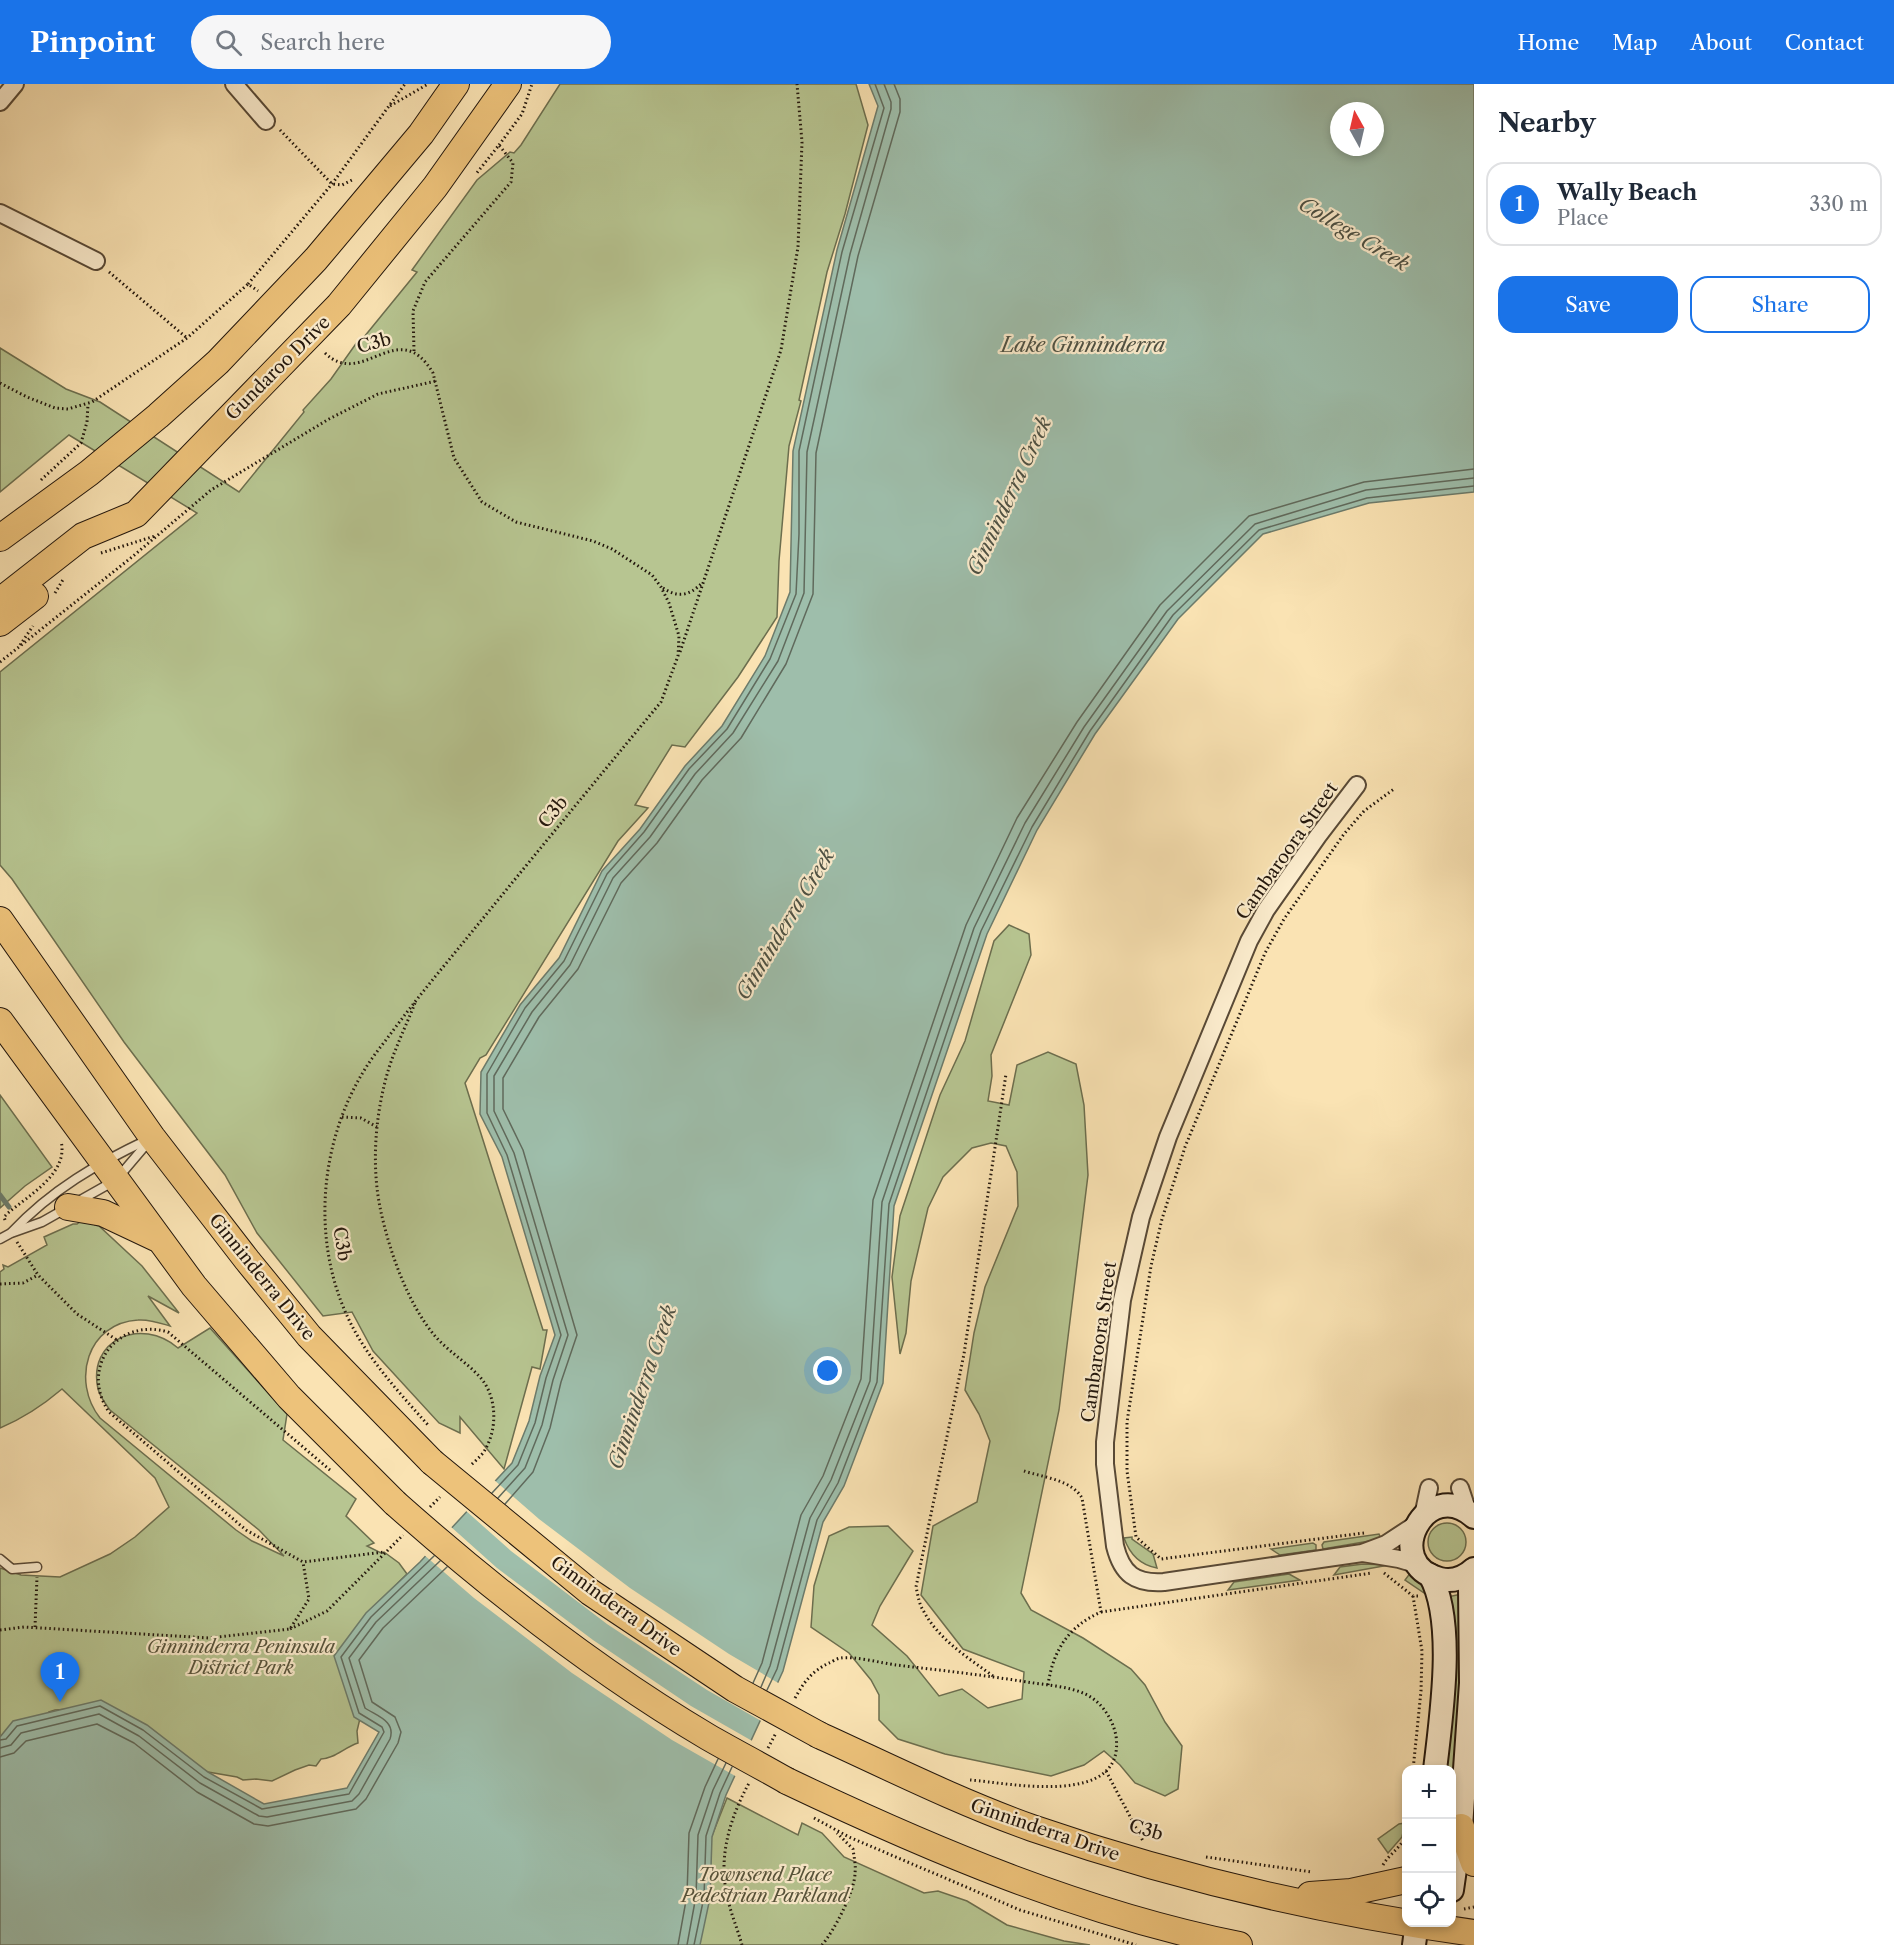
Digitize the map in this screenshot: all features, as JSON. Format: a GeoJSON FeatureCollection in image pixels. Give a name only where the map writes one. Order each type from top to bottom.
{"type":"FeatureCollection","features":[{"type":"Feature","properties":{"kind":"main road"},"geometry":{"type":"LineString","coordinates":[[0,538],[89,473],[219,362],[316,259],[421,134],[456,84]]}},
{"type":"Feature","properties":{"kind":"main road","name":"Gundaroo Drive"},"geometry":{"type":"LineString","coordinates":[[0,601],[83,536],[136,514],[339,305],[435,187],[508,84]]}},
{"type":"Feature","properties":{"kind":"main road"},"geometry":{"type":"LineString","coordinates":[[0,623],[136,514]]}},
{"type":"Feature","properties":{"kind":"main road","name":"Ginninderra Drive"},"geometry":{"type":"LineString","coordinates":[[0,920],[152,1137],[309,1336],[432,1462],[590,1592],[735,1689],[819,1735],[966,1802],[1031,1827],[1176,1874],[1416,1931],[1474,1933]]}},
{"type":"Feature","properties":{"kind":"main road"},"geometry":{"type":"LineString","coordinates":[[2,1023],[194,1286],[290,1397],[395,1503],[470,1568],[561,1638],[706,1736],[787,1781],[881,1826],[1014,1880],[1097,1909],[1183,1934],[1239,1945]]}},
{"type":"Feature","properties":{"kind":"main road"},"geometry":{"type":"LineString","coordinates":[[68,1207],[103,1213],[159,1239]]}},
{"type":"Feature","properties":{"kind":"main road"},"geometry":{"type":"LineString","coordinates":[[1461,1827],[1474,1863]]}},
{"type":"Feature","properties":{"kind":"main road"},"geometry":{"type":"LineString","coordinates":[[1270,1898],[1351,1892],[1402,1881]]}},
{"type":"Feature","properties":{"kind":"street"},"geometry":{"type":"LineString","coordinates":[[0,102],[15,84]]}},
{"type":"Feature","properties":{"kind":"street"},"geometry":{"type":"LineString","coordinates":[[234,84],[266,121]]}},
{"type":"Feature","properties":{"kind":"street"},"geometry":{"type":"LineString","coordinates":[[0,213],[96,261]]}},
{"type":"Feature","properties":{"kind":"street","name":"Cambaroora Street"},"geometry":{"type":"LineString","coordinates":[[1358,786],[1318,836],[1266,910],[1249,941],[1164,1147],[1141,1217],[1122,1300],[1106,1430],[1105,1464],[1118,1559],[1123,1569],[1142,1581],[1164,1582],[1362,1553],[1386,1544],[1419,1521]]}},
{"type":"Feature","properties":{"kind":"street"},"geometry":{"type":"LineString","coordinates":[[1430,1488],[1411,1537],[1411,1549],[1439,1595],[1445,1669],[1435,1765]]}},
{"type":"Feature","properties":{"kind":"street"},"geometry":{"type":"LineString","coordinates":[[1460,1488],[1471,1514]]}},
{"type":"Feature","properties":{"kind":"street"},"geometry":{"type":"LineString","coordinates":[[1419,1521],[1433,1509],[1445,1506],[1457,1507],[1471,1514]]}},
{"type":"Feature","properties":{"kind":"street","name":"Cambaroora Street"},"geometry":{"type":"LineString","coordinates":[[1362,1553],[1399,1559],[1424,1570]]}},
{"type":"Feature","properties":{"kind":"street"},"geometry":{"type":"LineString","coordinates":[[1424,1570],[1446,1580],[1458,1579],[1473,1570]]}},
{"type":"Feature","properties":{"kind":"street"},"geometry":{"type":"LineString","coordinates":[[1454,1873],[1461,1827],[1471,1683],[1470,1589],[1473,1570]]}},
{"type":"Feature","properties":{"kind":"lane"},"geometry":{"type":"LineString","coordinates":[[0,1239],[42,1222],[68,1207],[152,1137]]}},
{"type":"Feature","properties":{"kind":"lane"},"geometry":{"type":"LineString","coordinates":[[11,1233],[34,1209],[80,1175],[109,1171],[152,1137]]}},
{"type":"Feature","properties":{"kind":"lane"},"geometry":{"type":"LineString","coordinates":[[0,1559],[12,1569],[37,1567]]}},
{"type":"Feature","properties":{"kind":"path"},"geometry":{"type":"LineString","coordinates":[[0,383],[27,398],[55,408],[68,409],[88,404],[187,338],[248,284],[332,184],[405,84]]}},
{"type":"Feature","properties":{"kind":"path"},"geometry":{"type":"LineString","coordinates":[[388,107],[428,84]]}},
{"type":"Feature","properties":{"kind":"path"},"geometry":{"type":"LineString","coordinates":[[476,174],[522,114],[532,84]]}},
{"type":"Feature","properties":{"kind":"path"},"geometry":{"type":"LineString","coordinates":[[678,656],[781,350],[798,247],[802,142],[797,84]]}},
{"type":"Feature","properties":{"kind":"path"},"geometry":{"type":"LineString","coordinates":[[266,121],[283,132],[332,184],[342,185],[357,178]]}},
{"type":"Feature","properties":{"kind":"path"},"geometry":{"type":"LineString","coordinates":[[414,351],[413,311],[425,282],[511,182],[513,163],[499,145]]}},
{"type":"Feature","properties":{"kind":"path"},"geometry":{"type":"LineString","coordinates":[[96,261],[187,338]]}},
{"type":"Feature","properties":{"kind":"path"},"geometry":{"type":"LineString","coordinates":[[248,284],[258,292]]}},
{"type":"Feature","properties":{"kind":"path","name":"C3b"},"geometry":{"type":"LineString","coordinates":[[325,353],[332,360],[357,364],[395,350],[414,351],[427,363],[436,381],[454,458],[482,502],[516,522],[593,541],[612,549],[652,575],[669,603],[679,636],[678,656],[661,702],[417,999],[365,1068],[346,1104],[333,1143],[326,1183],[325,1224],[330,1264],[342,1303],[359,1340],[382,1373],[432,1430]]}},
{"type":"Feature","properties":{"kind":"path"},"geometry":{"type":"LineString","coordinates":[[0,662],[211,490],[329,419],[378,394],[436,381]]}},
{"type":"Feature","properties":{"kind":"path"},"geometry":{"type":"LineString","coordinates":[[35,487],[81,443],[87,422],[88,404]]}},
{"type":"Feature","properties":{"kind":"path"},"geometry":{"type":"LineString","coordinates":[[82,559],[157,536]]}},
{"type":"Feature","properties":{"kind":"path"},"geometry":{"type":"LineString","coordinates":[[661,587],[672,594],[686,594],[696,590],[704,581]]}},
{"type":"Feature","properties":{"kind":"path"},"geometry":{"type":"LineString","coordinates":[[1371,1532],[1161,1559],[1136,1537],[1127,1471],[1126,1437],[1141,1324],[1162,1219],[1185,1147],[1239,1015],[1265,953],[1305,887],[1364,811],[1394,789]]}},
{"type":"Feature","properties":{"kind":"path"},"geometry":{"type":"LineString","coordinates":[[417,999],[388,1071],[377,1127],[375,1163],[380,1209],[392,1254],[410,1297],[435,1336],[480,1377],[486,1385],[493,1404],[494,1424],[489,1443],[483,1453],[466,1470]]}},
{"type":"Feature","properties":{"kind":"path"},"geometry":{"type":"LineString","coordinates":[[994,1677],[938,1633],[921,1609],[916,1587],[964,1354],[1006,1074]]}},
{"type":"Feature","properties":{"kind":"path"},"geometry":{"type":"LineString","coordinates":[[342,1117],[361,1118],[377,1127]]}},
{"type":"Feature","properties":{"kind":"path"},"geometry":{"type":"LineString","coordinates":[[0,1284],[23,1283],[38,1275]]}},
{"type":"Feature","properties":{"kind":"path"},"geometry":{"type":"LineString","coordinates":[[339,1477],[168,1332],[150,1329],[133,1332],[117,1340],[105,1353],[99,1370],[98,1388],[109,1412],[246,1530],[303,1562],[386,1552]]}},
{"type":"Feature","properties":{"kind":"path"},"geometry":{"type":"LineString","coordinates":[[1024,1471],[1069,1485],[1078,1491],[1082,1498],[1101,1612]]}},
{"type":"Feature","properties":{"kind":"path"},"geometry":{"type":"LineString","coordinates":[[426,1511],[442,1495]]}},
{"type":"Feature","properties":{"kind":"path"},"geometry":{"type":"LineString","coordinates":[[0,1629],[35,1627],[209,1638],[291,1629],[327,1611],[410,1527]]}},
{"type":"Feature","properties":{"kind":"path"},"geometry":{"type":"LineString","coordinates":[[291,1629],[309,1599],[303,1562]]}},
{"type":"Feature","properties":{"kind":"path"},"geometry":{"type":"LineString","coordinates":[[35,1627],[37,1567]]}},
{"type":"Feature","properties":{"kind":"path"},"geometry":{"type":"LineString","coordinates":[[1048,1685],[1050,1668],[1063,1640],[1086,1618],[1101,1612],[1382,1572],[1413,1596],[1422,1651],[1421,1691],[1414,1765]]}},
{"type":"Feature","properties":{"kind":"path"},"geometry":{"type":"LineString","coordinates":[[792,1704],[803,1683],[817,1669],[841,1658],[994,1677],[1084,1693],[1106,1712],[1115,1729],[1117,1744],[1114,1758],[1106,1771],[1094,1780],[1080,1785],[1059,1787],[970,1781],[981,1788]]}},
{"type":"Feature","properties":{"kind":"path"},"geometry":{"type":"LineString","coordinates":[[764,1756],[781,1725]]}},
{"type":"Feature","properties":{"kind":"path","name":"C3b"},"geometry":{"type":"LineString","coordinates":[[1106,1771],[1144,1844],[1134,1841]]}},
{"type":"Feature","properties":{"kind":"path"},"geometry":{"type":"LineString","coordinates":[[742,1945],[726,1892],[723,1865],[735,1808],[752,1777]]}},
{"type":"Feature","properties":{"kind":"path"},"geometry":{"type":"LineString","coordinates":[[822,1945],[831,1935],[856,1875],[853,1849],[834,1830],[1020,1910],[1136,1945]]}},
{"type":"Feature","properties":{"kind":"path"},"geometry":{"type":"LineString","coordinates":[[1381,1869],[1387,1858],[1402,1844]]}},
{"type":"Feature","properties":{"kind":"path"},"geometry":{"type":"LineString","coordinates":[[1195,1855],[1323,1873]]}},
{"type":"Feature","properties":{"kind":"green space"},"geometry":{"type":"Polygon","coordinates":[[[560,84],[856,84],[868,125],[827,272],[799,400],[801,401],[789,446],[779,561],[777,617],[738,677],[685,747],[672,745],[635,805],[648,808],[618,841],[486,1055],[480,1058],[465,1083],[543,1330],[547,1330],[540,1369],[532,1367],[504,1469],[460,1417],[460,1433],[439,1423],[373,1351],[352,1312],[323,1316],[257,1233],[225,1175],[124,1042],[0,865],[0,672],[197,513],[69,435],[0,492],[0,348],[66,389],[100,402],[239,492],[304,412],[303,410],[331,379],[360,338],[364,337],[417,272],[412,270],[477,180],[510,152],[514,153],[521,145],[560,84]]]}},
{"type":"Feature","properties":{"kind":"green space"},"geometry":{"type":"Polygon","coordinates":[[[1009,925],[1029,934],[1031,955],[991,1055],[992,1076],[988,1101],[1009,1105],[1017,1065],[1048,1052],[1076,1064],[1084,1105],[1088,1175],[1059,1410],[1021,1593],[1031,1610],[1083,1638],[1131,1669],[1145,1685],[1165,1722],[1182,1746],[1178,1789],[1165,1796],[1135,1783],[1104,1751],[1084,1765],[1051,1776],[945,1754],[898,1739],[879,1720],[879,1695],[871,1680],[849,1653],[811,1627],[814,1586],[829,1536],[849,1527],[888,1526],[913,1551],[880,1606],[872,1625],[907,1656],[939,1696],[962,1689],[988,1708],[1022,1699],[1024,1672],[963,1649],[921,1595],[933,1526],[977,1502],[990,1441],[979,1414],[965,1390],[974,1333],[985,1287],[1018,1206],[1017,1172],[1006,1146],[991,1143],[972,1148],[943,1177],[928,1208],[911,1281],[906,1333],[900,1354],[892,1277],[900,1216],[940,1095],[965,1041],[994,941],[1009,925]]]}},
{"type":"Feature","properties":{"kind":"green space"},"geometry":{"type":"Polygon","coordinates":[[[0,1095],[52,1167],[0,1208],[0,1095]]]}},
{"type":"Feature","properties":{"kind":"green space","name":"Ginninderra Peninsula District Park"},"geometry":{"type":"Polygon","coordinates":[[[88,1216],[95,1225],[99,1226],[142,1266],[179,1313],[148,1296],[170,1326],[138,1320],[106,1331],[96,1343],[89,1356],[86,1372],[91,1403],[100,1418],[236,1530],[252,1541],[284,1556],[259,1530],[110,1410],[98,1389],[97,1372],[101,1357],[109,1346],[120,1338],[134,1334],[148,1334],[163,1339],[178,1348],[210,1328],[287,1414],[283,1440],[356,1499],[346,1516],[374,1543],[367,1546],[381,1553],[384,1552],[399,1563],[407,1574],[371,1609],[362,1710],[357,1731],[358,1743],[321,1759],[316,1766],[309,1765],[272,1781],[243,1780],[208,1772],[71,1709],[49,1712],[0,1759],[0,1568],[21,1575],[60,1577],[110,1554],[135,1537],[169,1507],[155,1478],[62,1389],[32,1411],[0,1428],[0,1272],[4,1269],[3,1265],[8,1267],[47,1245],[44,1237],[77,1224],[88,1216]]]}},
{"type":"Feature","properties":{"kind":"green space"},"geometry":{"type":"Polygon","coordinates":[[[1447,1523],[1460,1529],[1466,1542],[1460,1555],[1447,1561],[1434,1555],[1428,1542],[1434,1529],[1447,1523]]]}},
{"type":"Feature","properties":{"kind":"green space"},"geometry":{"type":"Polygon","coordinates":[[[1379,1534],[1381,1539],[1323,1549],[1322,1545],[1324,1542],[1379,1534]]]}},
{"type":"Feature","properties":{"kind":"green space"},"geometry":{"type":"Polygon","coordinates":[[[1132,1537],[1153,1554],[1157,1568],[1141,1562],[1133,1554],[1124,1538],[1132,1537]]]}},
{"type":"Feature","properties":{"kind":"green space"},"geometry":{"type":"Polygon","coordinates":[[[1313,1543],[1316,1545],[1316,1550],[1280,1555],[1271,1549],[1313,1543]]]}},
{"type":"Feature","properties":{"kind":"green space"},"geometry":{"type":"Polygon","coordinates":[[[1363,1564],[1389,1565],[1334,1575],[1340,1567],[1363,1564]]]}},
{"type":"Feature","properties":{"kind":"green space"},"geometry":{"type":"Polygon","coordinates":[[[1411,1572],[1422,1579],[1427,1595],[1405,1580],[1411,1572]]]}},
{"type":"Feature","properties":{"kind":"green space"},"geometry":{"type":"Polygon","coordinates":[[[1289,1574],[1300,1580],[1228,1590],[1234,1582],[1289,1574]]]}},
{"type":"Feature","properties":{"kind":"green space"},"geometry":{"type":"Polygon","coordinates":[[[1462,1594],[1462,1708],[1456,1765],[1440,1765],[1447,1597],[1462,1594]]]}},
{"type":"Feature","properties":{"kind":"green space","name":"Townsend Place Pedestrian Parkland"},"geometry":{"type":"Polygon","coordinates":[[[727,1798],[798,1835],[802,1823],[822,1833],[844,1857],[924,1893],[938,1891],[967,1901],[1007,1925],[1064,1941],[1090,1945],[699,1945],[707,1850],[727,1798]]]}},
{"type":"Feature","properties":{"kind":"green space"},"geometry":{"type":"Polygon","coordinates":[[[1402,1824],[1402,1837],[1388,1853],[1378,1839],[1402,1824]]]}},
{"type":"Feature","properties":{"kind":"water","name":"Lake Ginninderra"},"geometry":{"type":"Polygon","coordinates":[[[869,84],[1474,84],[1474,492],[1369,503],[1263,534],[1178,619],[1095,734],[1037,830],[987,934],[894,1206],[883,1383],[844,1486],[823,1522],[783,1671],[726,1795],[712,1837],[710,1898],[700,1945],[0,1945],[0,1737],[13,1721],[101,1700],[147,1725],[208,1772],[264,1804],[347,1788],[379,1732],[354,1717],[334,1656],[366,1613],[420,1562],[512,1463],[529,1421],[540,1376],[555,1335],[502,1157],[480,1114],[481,1072],[520,1005],[559,958],[602,871],[640,829],[685,766],[722,726],[765,656],[790,592],[793,451],[837,250],[878,106],[869,84]]]}},
{"type":"Feature","properties":{"kind":"pier"},"geometry":{"type":"Polygon","coordinates":[[[493,1479],[539,1519],[630,1588],[729,1654],[780,1684],[763,1722],[707,1690],[607,1624],[511,1551],[465,1510],[493,1479]]]}},
{"type":"Feature","properties":{"kind":"pier"},"geometry":{"type":"Polygon","coordinates":[[[450,1526],[497,1568],[593,1640],[691,1706],[754,1742],[737,1777],[672,1740],[572,1673],[474,1598],[423,1554],[450,1526]]]}},
{"type":"Feature","properties":{"kind":"waterway"},"geometry":{"type":"LineString","coordinates":[[0,1195],[9,1207]]}},
{"type":"Feature","properties":{"kind":"place","name":"Wally Beach"},"geometry":{"type":"Point","coordinates":[60,1702]}},
{"type":"Feature","properties":{"kind":"water label","name":"College Creek"},"geometry":{"type":"Point","coordinates":[1354,234]}},
{"type":"Feature","properties":{"kind":"water label","name":"Ginninderra Creek"},"geometry":{"type":"Point","coordinates":[1009,496]}},
{"type":"Feature","properties":{"kind":"water label","name":"Ginninderra Creek"},"geometry":{"type":"Point","coordinates":[785,924]}},
{"type":"Feature","properties":{"kind":"water label","name":"Ginninderra Creek"},"geometry":{"type":"Point","coordinates":[642,1387]}}]}
